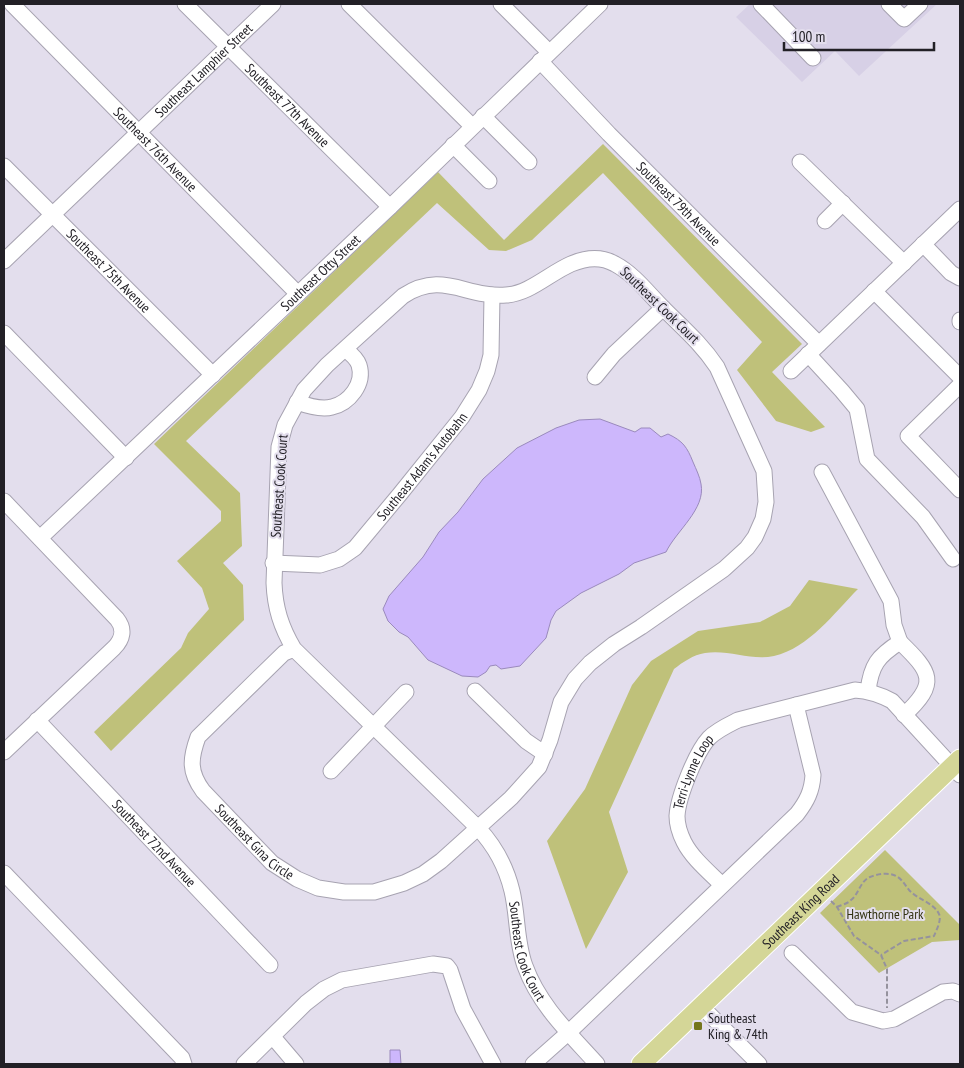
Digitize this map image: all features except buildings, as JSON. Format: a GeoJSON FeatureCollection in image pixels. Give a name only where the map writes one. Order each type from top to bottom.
{"type":"FeatureCollection","features":[{"type":"Feature","properties":{"kind":"main road","name":"Southeast King Road"},"geometry":{"type":"LineString","coordinates":[[641,1064],[822,892],[958,767]]}},
{"type":"Feature","properties":{"kind":"street","name":"Southeast 76th Avenue"},"geometry":{"type":"LineString","coordinates":[[12,4],[298,294]]}},
{"type":"Feature","properties":{"kind":"street","name":"Southeast 77th Avenue"},"geometry":{"type":"LineString","coordinates":[[185,4],[390,207]]}},
{"type":"Feature","properties":{"kind":"street","name":"Southeast Lamphier Street"},"geometry":{"type":"LineString","coordinates":[[4,261],[274,4]]}},
{"type":"Feature","properties":{"kind":"street"},"geometry":{"type":"LineString","coordinates":[[349,4],[477,121],[529,162]]}},
{"type":"Feature","properties":{"kind":"street","name":"Southeast 79th Avenue"},"geometry":{"type":"LineString","coordinates":[[501,4],[609,134],[814,349],[842,391],[857,409],[867,460],[923,517],[952,559]]}},
{"type":"Feature","properties":{"kind":"street","name":"Southeast Otty Street"},"geometry":{"type":"LineString","coordinates":[[40,538],[390,207],[600,4]]}},
{"type":"Feature","properties":{"kind":"street"},"geometry":{"type":"LineString","coordinates":[[762,4],[813,58]]}},
{"type":"Feature","properties":{"kind":"street"},"geometry":{"type":"LineString","coordinates":[[889,4],[904,19],[920,4]]}},
{"type":"Feature","properties":{"kind":"street"},"geometry":{"type":"LineString","coordinates":[[453,145],[489,181]]}},
{"type":"Feature","properties":{"kind":"street"},"geometry":{"type":"LineString","coordinates":[[800,162],[904,263]]}},
{"type":"Feature","properties":{"kind":"street","name":"Southeast 75th Avenue"},"geometry":{"type":"LineString","coordinates":[[4,166],[213,375]]}},
{"type":"Feature","properties":{"kind":"street"},"geometry":{"type":"LineString","coordinates":[[825,221],[843,203]]}},
{"type":"Feature","properties":{"kind":"street"},"geometry":{"type":"LineString","coordinates":[[791,371],[960,209]]}},
{"type":"Feature","properties":{"kind":"street"},"geometry":{"type":"LineString","coordinates":[[924,244],[951,273],[960,278]]}},
{"type":"Feature","properties":{"kind":"street","name":"Southeast Cook Court"},"geometry":{"type":"LineString","coordinates":[[478,828],[511,798],[539,767],[556,723],[561,702],[575,679],[585,668],[614,644],[642,627],[724,569],[751,543],[763,519],[766,502],[762,464],[717,367],[693,335],[620,266],[592,258],[571,264],[527,288],[509,295],[482,294],[442,284],[418,288],[403,296],[322,371],[304,390],[297,402],[285,425],[279,447],[273,563],[278,618],[294,649],[492,842],[503,862],[512,891],[521,955],[536,992],[568,1033],[597,1064]]}},
{"type":"Feature","properties":{"kind":"street"},"geometry":{"type":"LineString","coordinates":[[874,291],[960,377]]}},
{"type":"Feature","properties":{"kind":"street","name":"Southeast Adam's Autobahn"},"geometry":{"type":"LineString","coordinates":[[273,563],[320,565],[339,559],[355,548],[400,494],[462,417],[479,390],[491,355],[492,295]]}},
{"type":"Feature","properties":{"kind":"street"},"geometry":{"type":"LineString","coordinates":[[595,377],[614,354],[663,308]]}},
{"type":"Feature","properties":{"kind":"street"},"geometry":{"type":"LineString","coordinates":[[4,334],[126,458]]}},
{"type":"Feature","properties":{"kind":"street"},"geometry":{"type":"LineString","coordinates":[[297,402],[326,408],[333,407],[347,400],[356,390],[360,378],[359,364],[346,350]]}},
{"type":"Feature","properties":{"kind":"street"},"geometry":{"type":"LineString","coordinates":[[959,485],[908,436],[960,385]]}},
{"type":"Feature","properties":{"kind":"street"},"geometry":{"type":"LineString","coordinates":[[822,472],[891,601],[894,626],[900,642],[924,668],[928,682],[924,694],[904,715]]}},
{"type":"Feature","properties":{"kind":"street"},"geometry":{"type":"LineString","coordinates":[[4,501],[117,619],[123,633],[114,648],[4,752]]}},
{"type":"Feature","properties":{"kind":"street"},"geometry":{"type":"LineString","coordinates":[[900,642],[886,651],[875,663],[868,691],[880,694],[892,702],[958,767]]}},
{"type":"Feature","properties":{"kind":"street","name":"Southeast Gina Circle"},"geometry":{"type":"LineString","coordinates":[[294,649],[284,653],[211,723],[198,737],[192,753],[192,769],[195,780],[272,863],[297,879],[318,888],[344,892],[374,892],[404,883],[423,874],[441,861],[478,828]]}},
{"type":"Feature","properties":{"kind":"street","name":"Terri-Lynne Loop"},"geometry":{"type":"LineString","coordinates":[[722,885],[693,855],[684,842],[678,828],[679,803],[697,756],[709,738],[722,728],[738,720],[855,690],[868,691]]}},
{"type":"Feature","properties":{"kind":"street"},"geometry":{"type":"LineString","coordinates":[[475,691],[526,740],[544,754]]}},
{"type":"Feature","properties":{"kind":"street"},"geometry":{"type":"LineString","coordinates":[[332,771],[406,692]]}},
{"type":"Feature","properties":{"kind":"street"},"geometry":{"type":"LineString","coordinates":[[533,1064],[568,1033],[797,814],[809,798],[813,775],[796,705]]}},
{"type":"Feature","properties":{"kind":"street","name":"Southeast 72nd Avenue"},"geometry":{"type":"LineString","coordinates":[[37,720],[270,965]]}},
{"type":"Feature","properties":{"kind":"street"},"geometry":{"type":"LineString","coordinates":[[4,873],[183,1061]]}},
{"type":"Feature","properties":{"kind":"street"},"geometry":{"type":"LineString","coordinates":[[792,953],[852,1012],[883,1021],[894,1019],[944,992],[953,991],[960,994]]}},
{"type":"Feature","properties":{"kind":"street"},"geometry":{"type":"LineString","coordinates":[[244,1064],[306,1002],[324,989],[342,980],[433,964],[442,964],[450,970],[463,1009],[493,1064]]}},
{"type":"Feature","properties":{"kind":"street"},"geometry":{"type":"LineString","coordinates":[[701,1006],[759,1064]]}},
{"type":"Feature","properties":{"kind":"street"},"geometry":{"type":"LineString","coordinates":[[273,1037],[296,1064]]}},
{"type":"Feature","properties":{"kind":"path"},"geometry":{"type":"LineString","coordinates":[[837,908],[851,900],[869,877],[889,874],[895,875],[913,894],[940,914],[934,936],[904,941],[881,955]]}},
{"type":"Feature","properties":{"kind":"path"},"geometry":{"type":"LineString","coordinates":[[822,892],[837,908],[854,936],[881,955],[887,969],[888,1021]]}},
{"type":"Feature","properties":{"kind":"shaded area"},"geometry":{"type":"Polygon","coordinates":[[[750,4],[937,4],[859,76],[835,51],[802,82],[736,17],[750,4]]]}},
{"type":"Feature","properties":{"kind":"shaded area"},"geometry":{"type":"Polygon","coordinates":[[[600,419],[635,432],[641,428],[650,428],[661,437],[668,434],[684,445],[689,452],[701,484],[699,502],[689,520],[666,552],[634,563],[619,574],[581,593],[556,611],[551,620],[546,638],[520,666],[501,669],[496,665],[490,666],[486,672],[478,677],[462,676],[428,660],[408,637],[399,632],[388,621],[383,609],[389,596],[423,557],[439,532],[458,512],[483,479],[517,448],[556,428],[579,420],[600,419]]]}},
{"type":"Feature","properties":{"kind":"shaded area"},"geometry":{"type":"Polygon","coordinates":[[[390,1050],[400,1050],[401,1064],[388,1064],[390,1063],[390,1050]]]}},
{"type":"Feature","properties":{"kind":"green space"},"geometry":{"type":"Polygon","coordinates":[[[603,144],[802,344],[772,372],[825,427],[811,432],[776,421],[737,370],[762,342],[603,173],[532,240],[506,251],[489,250],[437,203],[186,441],[240,493],[242,546],[223,563],[243,585],[244,620],[111,751],[94,732],[181,648],[188,633],[209,609],[202,588],[177,561],[221,521],[221,511],[154,444],[438,172],[504,240],[603,144]]]}},
{"type":"Feature","properties":{"kind":"green space"},"geometry":{"type":"Polygon","coordinates":[[[809,580],[858,589],[810,638],[787,652],[765,657],[722,652],[705,653],[692,657],[674,669],[609,812],[628,872],[586,949],[547,841],[585,789],[632,685],[651,661],[698,631],[760,622],[790,606],[809,580]]]}},
{"type":"Feature","properties":{"kind":"green space","name":"Hawthorne Park"},"geometry":{"type":"Polygon","coordinates":[[[885,850],[960,925],[960,940],[932,942],[879,973],[820,913],[885,850]]]}},
{"type":"Feature","properties":{"kind":"place","name":"Southeast King & 74th"},"geometry":{"type":"Point","coordinates":[698,1026]}}]}
